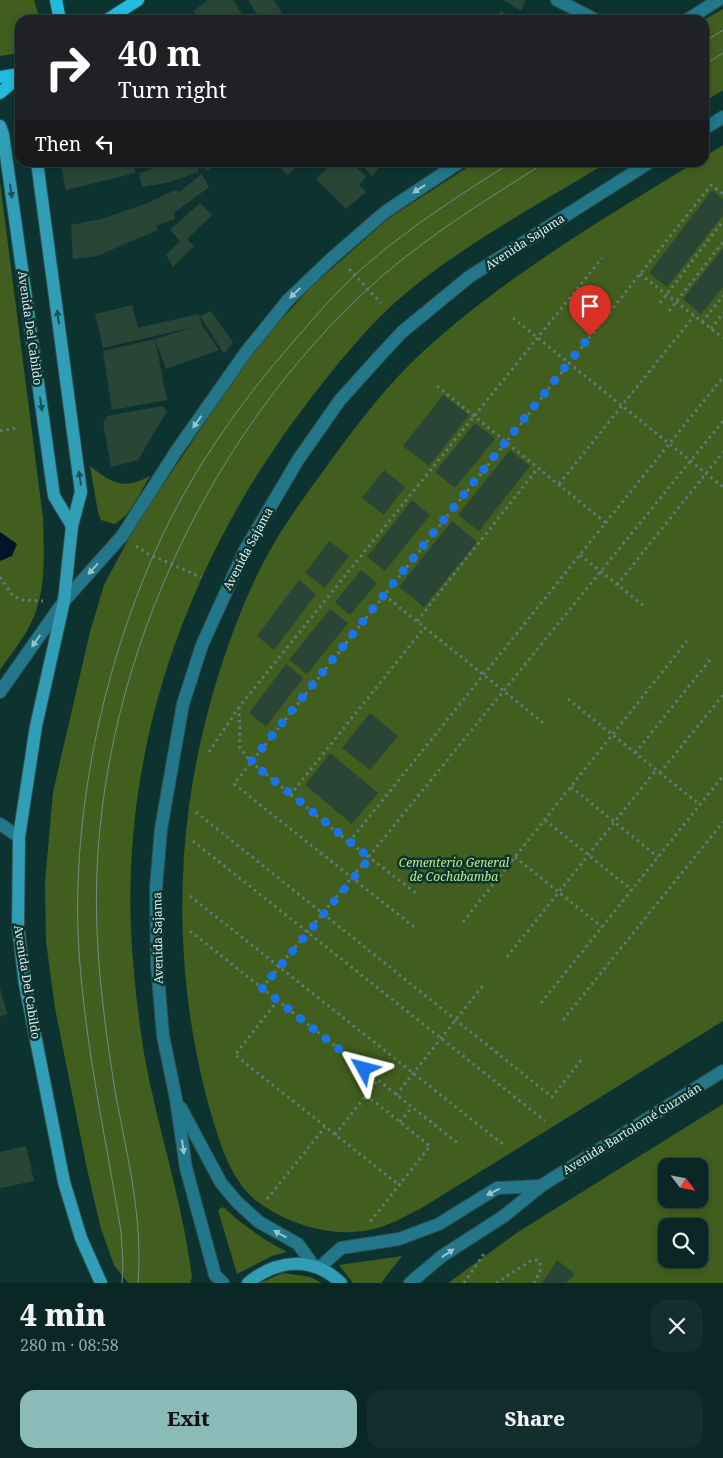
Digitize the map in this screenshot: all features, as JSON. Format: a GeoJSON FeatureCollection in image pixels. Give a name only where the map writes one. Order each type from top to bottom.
{"type":"FeatureCollection","features":[{"type":"Feature","properties":{"kind":"main road"},"geometry":{"type":"LineString","coordinates":[[56,0],[59,15]]}},
{"type":"Feature","properties":{"kind":"main road"},"geometry":{"type":"LineString","coordinates":[[115,15],[138,0]]}},
{"type":"Feature","properties":{"kind":"main road"},"geometry":{"type":"LineString","coordinates":[[0,77],[15,76]]}},
{"type":"Feature","properties":{"kind":"main road"},"geometry":{"type":"LineString","coordinates":[[0,93],[15,80]]}},
{"type":"Feature","properties":{"kind":"street"},"geometry":{"type":"LineString","coordinates":[[557,0],[586,15]]}},
{"type":"Feature","properties":{"kind":"street"},"geometry":{"type":"LineString","coordinates":[[695,15],[718,0]]}},
{"type":"Feature","properties":{"kind":"street"},"geometry":{"type":"LineString","coordinates":[[709,126],[723,117]]}},
{"type":"Feature","properties":{"kind":"street","name":"Avenida Del Cabildo"},"geometry":{"type":"LineString","coordinates":[[0,126],[3,134],[54,496],[72,526]]}},
{"type":"Feature","properties":{"kind":"street","name":"Avenida Del Cabildo"},"geometry":{"type":"LineString","coordinates":[[39,167],[81,492],[72,526],[58,601],[19,837],[18,927],[26,984],[64,1182],[81,1238],[101,1283]]}},
{"type":"Feature","properties":{"kind":"street"},"geometry":{"type":"LineString","coordinates":[[0,692],[58,601],[122,536],[177,450],[246,352],[288,300],[332,258],[385,212],[452,167]]}},
{"type":"Feature","properties":{"kind":"street","name":"Avenida Sajama"},"geometry":{"type":"LineString","coordinates":[[223,1283],[215,1275],[186,1168],[176,1099],[163,1036],[157,965],[156,888],[161,828],[183,704],[202,645],[244,550],[298,460],[340,400],[402,332],[469,278],[642,167]]}},
{"type":"Feature","properties":{"kind":"street"},"geometry":{"type":"LineString","coordinates":[[0,824],[19,837]]}},
{"type":"Feature","properties":{"kind":"street","name":"Avenida Bartolomé Guzmán"},"geometry":{"type":"LineString","coordinates":[[410,1283],[442,1256],[504,1216],[541,1186],[723,1071]]}},
{"type":"Feature","properties":{"kind":"street","name":"Avenida Sajama"},"geometry":{"type":"LineString","coordinates":[[176,1099],[221,1183],[237,1202],[259,1222],[298,1244],[317,1267]]}},
{"type":"Feature","properties":{"kind":"street","name":"Avenida Bartolomé Guzmán"},"geometry":{"type":"LineString","coordinates":[[317,1267],[341,1248],[399,1239],[439,1224],[497,1188],[541,1186]]}},
{"type":"Feature","properties":{"kind":"street"},"geometry":{"type":"LineString","coordinates":[[248,1283],[259,1274],[280,1265],[304,1264],[317,1267],[341,1283]]}},
{"type":"Feature","properties":{"kind":"path"},"geometry":{"type":"LineString","coordinates":[[414,927],[234,784],[711,185],[723,194]]}},
{"type":"Feature","properties":{"kind":"path"},"geometry":{"type":"LineString","coordinates":[[660,303],[723,221]]}},
{"type":"Feature","properties":{"kind":"path"},"geometry":{"type":"LineString","coordinates":[[669,311],[723,242]]}},
{"type":"Feature","properties":{"kind":"path"},"geometry":{"type":"LineString","coordinates":[[208,752],[239,707],[602,258]]}},
{"type":"Feature","properties":{"kind":"path"},"geometry":{"type":"LineString","coordinates":[[640,274],[723,338]]}},
{"type":"Feature","properties":{"kind":"path"},"geometry":{"type":"LineString","coordinates":[[355,276],[381,303]]}},
{"type":"Feature","properties":{"kind":"path"},"geometry":{"type":"LineString","coordinates":[[702,322],[723,296]]}},
{"type":"Feature","properties":{"kind":"path"},"geometry":{"type":"LineString","coordinates":[[711,329],[723,313]]}},
{"type":"Feature","properties":{"kind":"path"},"geometry":{"type":"LineString","coordinates":[[559,484],[694,316]]}},
{"type":"Feature","properties":{"kind":"path"},"geometry":{"type":"LineString","coordinates":[[513,318],[723,487]]}},
{"type":"Feature","properties":{"kind":"path"},"geometry":{"type":"LineString","coordinates":[[349,842],[723,377]]}},
{"type":"Feature","properties":{"kind":"path"},"geometry":{"type":"LineString","coordinates":[[437,386],[606,522]]}},
{"type":"Feature","properties":{"kind":"path"},"geometry":{"type":"LineString","coordinates":[[262,988],[370,858],[723,421]]}},
{"type":"Feature","properties":{"kind":"path"},"geometry":{"type":"LineString","coordinates":[[0,431],[17,428]]}},
{"type":"Feature","properties":{"kind":"path"},"geometry":{"type":"LineString","coordinates":[[617,585],[723,452]]}},
{"type":"Feature","properties":{"kind":"path"},"geometry":{"type":"LineString","coordinates":[[417,621],[538,468]]}},
{"type":"Feature","properties":{"kind":"path"},"geometry":{"type":"LineString","coordinates":[[148,554],[201,578]]}},
{"type":"Feature","properties":{"kind":"path"},"geometry":{"type":"LineString","coordinates":[[580,555],[644,606]]}},
{"type":"Feature","properties":{"kind":"path"},"geometry":{"type":"LineString","coordinates":[[0,577],[12,596],[22,600],[58,601]]}},
{"type":"Feature","properties":{"kind":"path"},"geometry":{"type":"LineString","coordinates":[[384,594],[546,725]]}},
{"type":"Feature","properties":{"kind":"path"},"geometry":{"type":"LineString","coordinates":[[290,795],[425,627]]}},
{"type":"Feature","properties":{"kind":"path"},"geometry":{"type":"LineString","coordinates":[[463,922],[687,642]]}},
{"type":"Feature","properties":{"kind":"path"},"geometry":{"type":"LineString","coordinates":[[635,753],[710,660]]}},
{"type":"Feature","properties":{"kind":"path"},"geometry":{"type":"LineString","coordinates":[[660,773],[723,695]]}},
{"type":"Feature","properties":{"kind":"path"},"geometry":{"type":"LineString","coordinates":[[568,699],[700,805]]}},
{"type":"Feature","properties":{"kind":"path"},"geometry":{"type":"LineString","coordinates":[[239,707],[240,748],[251,762],[349,842],[416,893]]}},
{"type":"Feature","properties":{"kind":"path"},"geometry":{"type":"LineString","coordinates":[[507,957],[656,770]]}},
{"type":"Feature","properties":{"kind":"path"},"geometry":{"type":"LineString","coordinates":[[541,1003],[723,776]]}},
{"type":"Feature","properties":{"kind":"path"},"geometry":{"type":"LineString","coordinates":[[571,787],[658,858]]}},
{"type":"Feature","properties":{"kind":"path"},"geometry":{"type":"LineString","coordinates":[[196,812],[552,1097],[582,1059]]}},
{"type":"Feature","properties":{"kind":"path"},"geometry":{"type":"LineString","coordinates":[[545,820],[632,890]]}},
{"type":"Feature","properties":{"kind":"path"},"geometry":{"type":"LineString","coordinates":[[563,1020],[723,822]]}},
{"type":"Feature","properties":{"kind":"path"},"geometry":{"type":"LineString","coordinates":[[193,841],[546,1121]]}},
{"type":"Feature","properties":{"kind":"path"},"geometry":{"type":"LineString","coordinates":[[515,857],[602,927]]}},
{"type":"Feature","properties":{"kind":"path"},"geometry":{"type":"LineString","coordinates":[[190,896],[505,1146]]}},
{"type":"Feature","properties":{"kind":"path"},"geometry":{"type":"LineString","coordinates":[[190,931],[460,1145]]}},
{"type":"Feature","properties":{"kind":"path"},"geometry":{"type":"LineString","coordinates":[[396,1095],[485,983]]}},
{"type":"Feature","properties":{"kind":"path"},"geometry":{"type":"LineString","coordinates":[[278,1000],[235,1055],[398,1185]]}},
{"type":"Feature","properties":{"kind":"path"},"geometry":{"type":"LineString","coordinates":[[335,1135],[378,1080]]}},
{"type":"Feature","properties":{"kind":"path"},"geometry":{"type":"LineString","coordinates":[[366,1095],[430,1146],[370,1222]]}},
{"type":"Feature","properties":{"kind":"path"},"geometry":{"type":"LineString","coordinates":[[400,1122],[412,1107]]}},
{"type":"Feature","properties":{"kind":"path"},"geometry":{"type":"LineString","coordinates":[[267,1199],[325,1127]]}},
{"type":"Feature","properties":{"kind":"path"},"geometry":{"type":"LineString","coordinates":[[496,1283],[532,1260],[537,1260],[540,1263],[540,1272],[534,1283]]}},
{"type":"Feature","properties":{"kind":"green space"},"geometry":{"type":"Polygon","coordinates":[[[0,0],[34,0],[38,15],[15,15],[15,54],[0,56],[0,0]]]}},
{"type":"Feature","properties":{"kind":"green space"},"geometry":{"type":"Polygon","coordinates":[[[723,9],[723,90],[709,99],[709,17],[723,9]]]}},
{"type":"Feature","properties":{"kind":"green space","name":"Cementerio General de Cochabamba"},"geometry":{"type":"Polygon","coordinates":[[[723,145],[723,1021],[420,1209],[396,1221],[365,1231],[348,1232],[313,1228],[296,1222],[265,1207],[252,1197],[238,1181],[223,1151],[203,1082],[195,1043],[184,964],[183,885],[189,806],[207,714],[237,622],[262,565],[290,518],[364,416],[412,362],[444,333],[512,280],[584,231],[687,167],[709,167],[709,154],[723,145]]]}},
{"type":"Feature","properties":{"kind":"green space"},"geometry":{"type":"Polygon","coordinates":[[[468,167],[599,167],[465,249],[412,288],[378,319],[357,341],[311,398],[269,457],[232,518],[200,582],[174,648],[153,716],[139,786],[132,857],[131,929],[136,994],[145,1059],[177,1195],[192,1278],[190,1283],[128,1283],[114,1265],[101,1229],[55,1008],[46,941],[45,882],[53,792],[90,632],[104,585],[136,525],[239,372],[272,330],[310,288],[389,218],[468,167]]]}},
{"type":"Feature","properties":{"kind":"green space"},"geometry":{"type":"Polygon","coordinates":[[[0,182],[43,518],[44,559],[42,587],[35,613],[23,637],[0,670],[0,182]]]}},
{"type":"Feature","properties":{"kind":"green space"},"geometry":{"type":"Polygon","coordinates":[[[90,466],[112,481],[125,484],[150,476],[130,510],[114,524],[101,520],[90,466]]]}},
{"type":"Feature","properties":{"kind":"green space"},"geometry":{"type":"Polygon","coordinates":[[[723,1104],[723,1283],[448,1283],[518,1232],[723,1104]]]}},
{"type":"Feature","properties":{"kind":"green space"},"geometry":{"type":"Polygon","coordinates":[[[223,1207],[254,1232],[287,1252],[272,1256],[237,1274],[218,1210],[223,1207]]]}},
{"type":"Feature","properties":{"kind":"green space"},"geometry":{"type":"Polygon","coordinates":[[[402,1256],[381,1283],[353,1283],[339,1265],[402,1256]]]}},
{"type":"Feature","properties":{"kind":"green space"},"geometry":{"type":"Polygon","coordinates":[[[283,1273],[311,1277],[321,1283],[259,1283],[283,1273]]]}},
{"type":"Feature","properties":{"kind":"water"},"geometry":{"type":"Polygon","coordinates":[[[0,532],[17,544],[12,556],[0,561],[0,532]]]}},
{"type":"Feature","properties":{"kind":"building"},"geometry":{"type":"Polygon","coordinates":[[[208,0],[233,0],[243,15],[196,15],[193,11],[208,0]]]}},
{"type":"Feature","properties":{"kind":"building"},"geometry":{"type":"Polygon","coordinates":[[[248,0],[274,0],[283,15],[257,15],[248,0]]]}},
{"type":"Feature","properties":{"kind":"building"},"geometry":{"type":"Polygon","coordinates":[[[503,0],[526,0],[521,11],[503,0]]]}},
{"type":"Feature","properties":{"kind":"building"},"geometry":{"type":"Polygon","coordinates":[[[501,11],[507,15],[498,15],[501,11]]]}},
{"type":"Feature","properties":{"kind":"building"},"geometry":{"type":"Polygon","coordinates":[[[61,167],[134,167],[135,173],[66,190],[61,167]]]}},
{"type":"Feature","properties":{"kind":"building"},"geometry":{"type":"Polygon","coordinates":[[[159,167],[198,167],[199,172],[166,183],[142,187],[139,173],[159,167]]]}},
{"type":"Feature","properties":{"kind":"building"},"geometry":{"type":"Polygon","coordinates":[[[205,167],[213,167],[207,171],[205,167]]]}},
{"type":"Feature","properties":{"kind":"building"},"geometry":{"type":"Polygon","coordinates":[[[280,167],[296,167],[287,175],[280,167]]]}},
{"type":"Feature","properties":{"kind":"building"},"geometry":{"type":"Polygon","coordinates":[[[329,167],[357,167],[366,177],[359,185],[366,192],[346,209],[316,179],[329,167]]]}},
{"type":"Feature","properties":{"kind":"building"},"geometry":{"type":"Polygon","coordinates":[[[364,167],[380,167],[372,176],[364,167]]]}},
{"type":"Feature","properties":{"kind":"building"},"geometry":{"type":"Polygon","coordinates":[[[202,174],[209,187],[174,213],[175,219],[156,226],[158,230],[97,256],[73,259],[71,225],[101,219],[148,203],[175,190],[179,192],[202,174]]]}},
{"type":"Feature","properties":{"kind":"building"},"geometry":{"type":"Polygon","coordinates":[[[712,190],[723,199],[723,215],[667,287],[649,273],[712,190]]]}},
{"type":"Feature","properties":{"kind":"building"},"geometry":{"type":"Polygon","coordinates":[[[200,203],[212,215],[187,239],[194,246],[173,267],[166,255],[180,241],[170,230],[200,203]]]}},
{"type":"Feature","properties":{"kind":"building"},"geometry":{"type":"Polygon","coordinates":[[[723,248],[723,287],[701,314],[683,299],[723,248]]]}},
{"type":"Feature","properties":{"kind":"building"},"geometry":{"type":"Polygon","coordinates":[[[132,305],[138,328],[199,314],[202,325],[219,350],[166,369],[155,339],[194,327],[103,348],[95,314],[132,305]]]}},
{"type":"Feature","properties":{"kind":"building"},"geometry":{"type":"Polygon","coordinates":[[[211,311],[233,342],[224,354],[200,316],[211,311]]]}},
{"type":"Feature","properties":{"kind":"building"},"geometry":{"type":"Polygon","coordinates":[[[155,339],[167,400],[112,410],[103,351],[155,339]]]}},
{"type":"Feature","properties":{"kind":"building"},"geometry":{"type":"Polygon","coordinates":[[[443,395],[469,415],[429,466],[403,446],[443,395]]]}},
{"type":"Feature","properties":{"kind":"building"},"geometry":{"type":"Polygon","coordinates":[[[162,406],[167,411],[138,460],[111,467],[103,423],[107,416],[162,406]]]}},
{"type":"Feature","properties":{"kind":"building"},"geometry":{"type":"Polygon","coordinates":[[[475,423],[495,439],[455,488],[435,472],[475,423]]]}},
{"type":"Feature","properties":{"kind":"building"},"geometry":{"type":"Polygon","coordinates":[[[510,450],[530,466],[479,531],[458,515],[510,450]]]}},
{"type":"Feature","properties":{"kind":"building"},"geometry":{"type":"Polygon","coordinates":[[[384,470],[405,487],[384,515],[362,498],[384,470]]]}},
{"type":"Feature","properties":{"kind":"building"},"geometry":{"type":"Polygon","coordinates":[[[412,500],[430,515],[385,571],[367,557],[412,500]]]}},
{"type":"Feature","properties":{"kind":"building"},"geometry":{"type":"Polygon","coordinates":[[[452,521],[477,542],[424,607],[399,587],[452,521]]]}},
{"type":"Feature","properties":{"kind":"building"},"geometry":{"type":"Polygon","coordinates":[[[329,541],[349,556],[325,588],[305,573],[329,541]]]}},
{"type":"Feature","properties":{"kind":"building"},"geometry":{"type":"Polygon","coordinates":[[[361,570],[377,583],[350,615],[335,602],[361,570]]]}},
{"type":"Feature","properties":{"kind":"building"},"geometry":{"type":"Polygon","coordinates":[[[299,580],[316,594],[274,650],[257,636],[299,580]]]}},
{"type":"Feature","properties":{"kind":"building"},"geometry":{"type":"Polygon","coordinates":[[[330,609],[348,623],[307,674],[289,660],[330,609]]]}},
{"type":"Feature","properties":{"kind":"building"},"geometry":{"type":"Polygon","coordinates":[[[286,664],[303,678],[266,727],[249,713],[286,664]]]}},
{"type":"Feature","properties":{"kind":"building"},"geometry":{"type":"Polygon","coordinates":[[[370,713],[398,736],[370,770],[342,748],[370,713]]]}},
{"type":"Feature","properties":{"kind":"building"},"geometry":{"type":"Polygon","coordinates":[[[330,753],[378,793],[352,824],[305,785],[330,753]]]}},
{"type":"Feature","properties":{"kind":"building"},"geometry":{"type":"Polygon","coordinates":[[[0,988],[7,1014],[0,1017],[0,988]]]}},
{"type":"Feature","properties":{"kind":"building"},"geometry":{"type":"Polygon","coordinates":[[[26,1146],[34,1181],[0,1188],[0,1152],[26,1146]]]}},
{"type":"Feature","properties":{"kind":"building"},"geometry":{"type":"Polygon","coordinates":[[[557,1260],[575,1274],[566,1283],[542,1283],[557,1260]]]}},
{"type":"Feature","properties":{"kind":"tram line"},"geometry":{"type":"LineString","coordinates":[[709,39],[723,30]]}},
{"type":"Feature","properties":{"kind":"tram line"},"geometry":{"type":"LineString","coordinates":[[709,62],[723,53]]}},
{"type":"Feature","properties":{"kind":"tram line"},"geometry":{"type":"LineString","coordinates":[[122,1283],[121,1232],[91,1057],[82,986],[78,897],[87,785],[111,674],[128,621],[148,569],[183,496],[226,427],[276,362],[328,302],[382,251],[455,198],[504,167]]}},
{"type":"Feature","properties":{"kind":"tram line"},"geometry":{"type":"LineString","coordinates":[[138,1283],[139,1259],[136,1212],[130,1166],[113,1079],[101,986],[98,949],[98,856],[109,763],[132,671],[164,581],[206,496],[257,416],[315,342],[381,277],[400,261],[461,216],[538,167]]}},
{"type":"Feature","properties":{"kind":"route"},"geometry":{"type":"LineString","coordinates":[[364,1069],[262,988],[370,858],[251,762],[590,336]]}}]}
